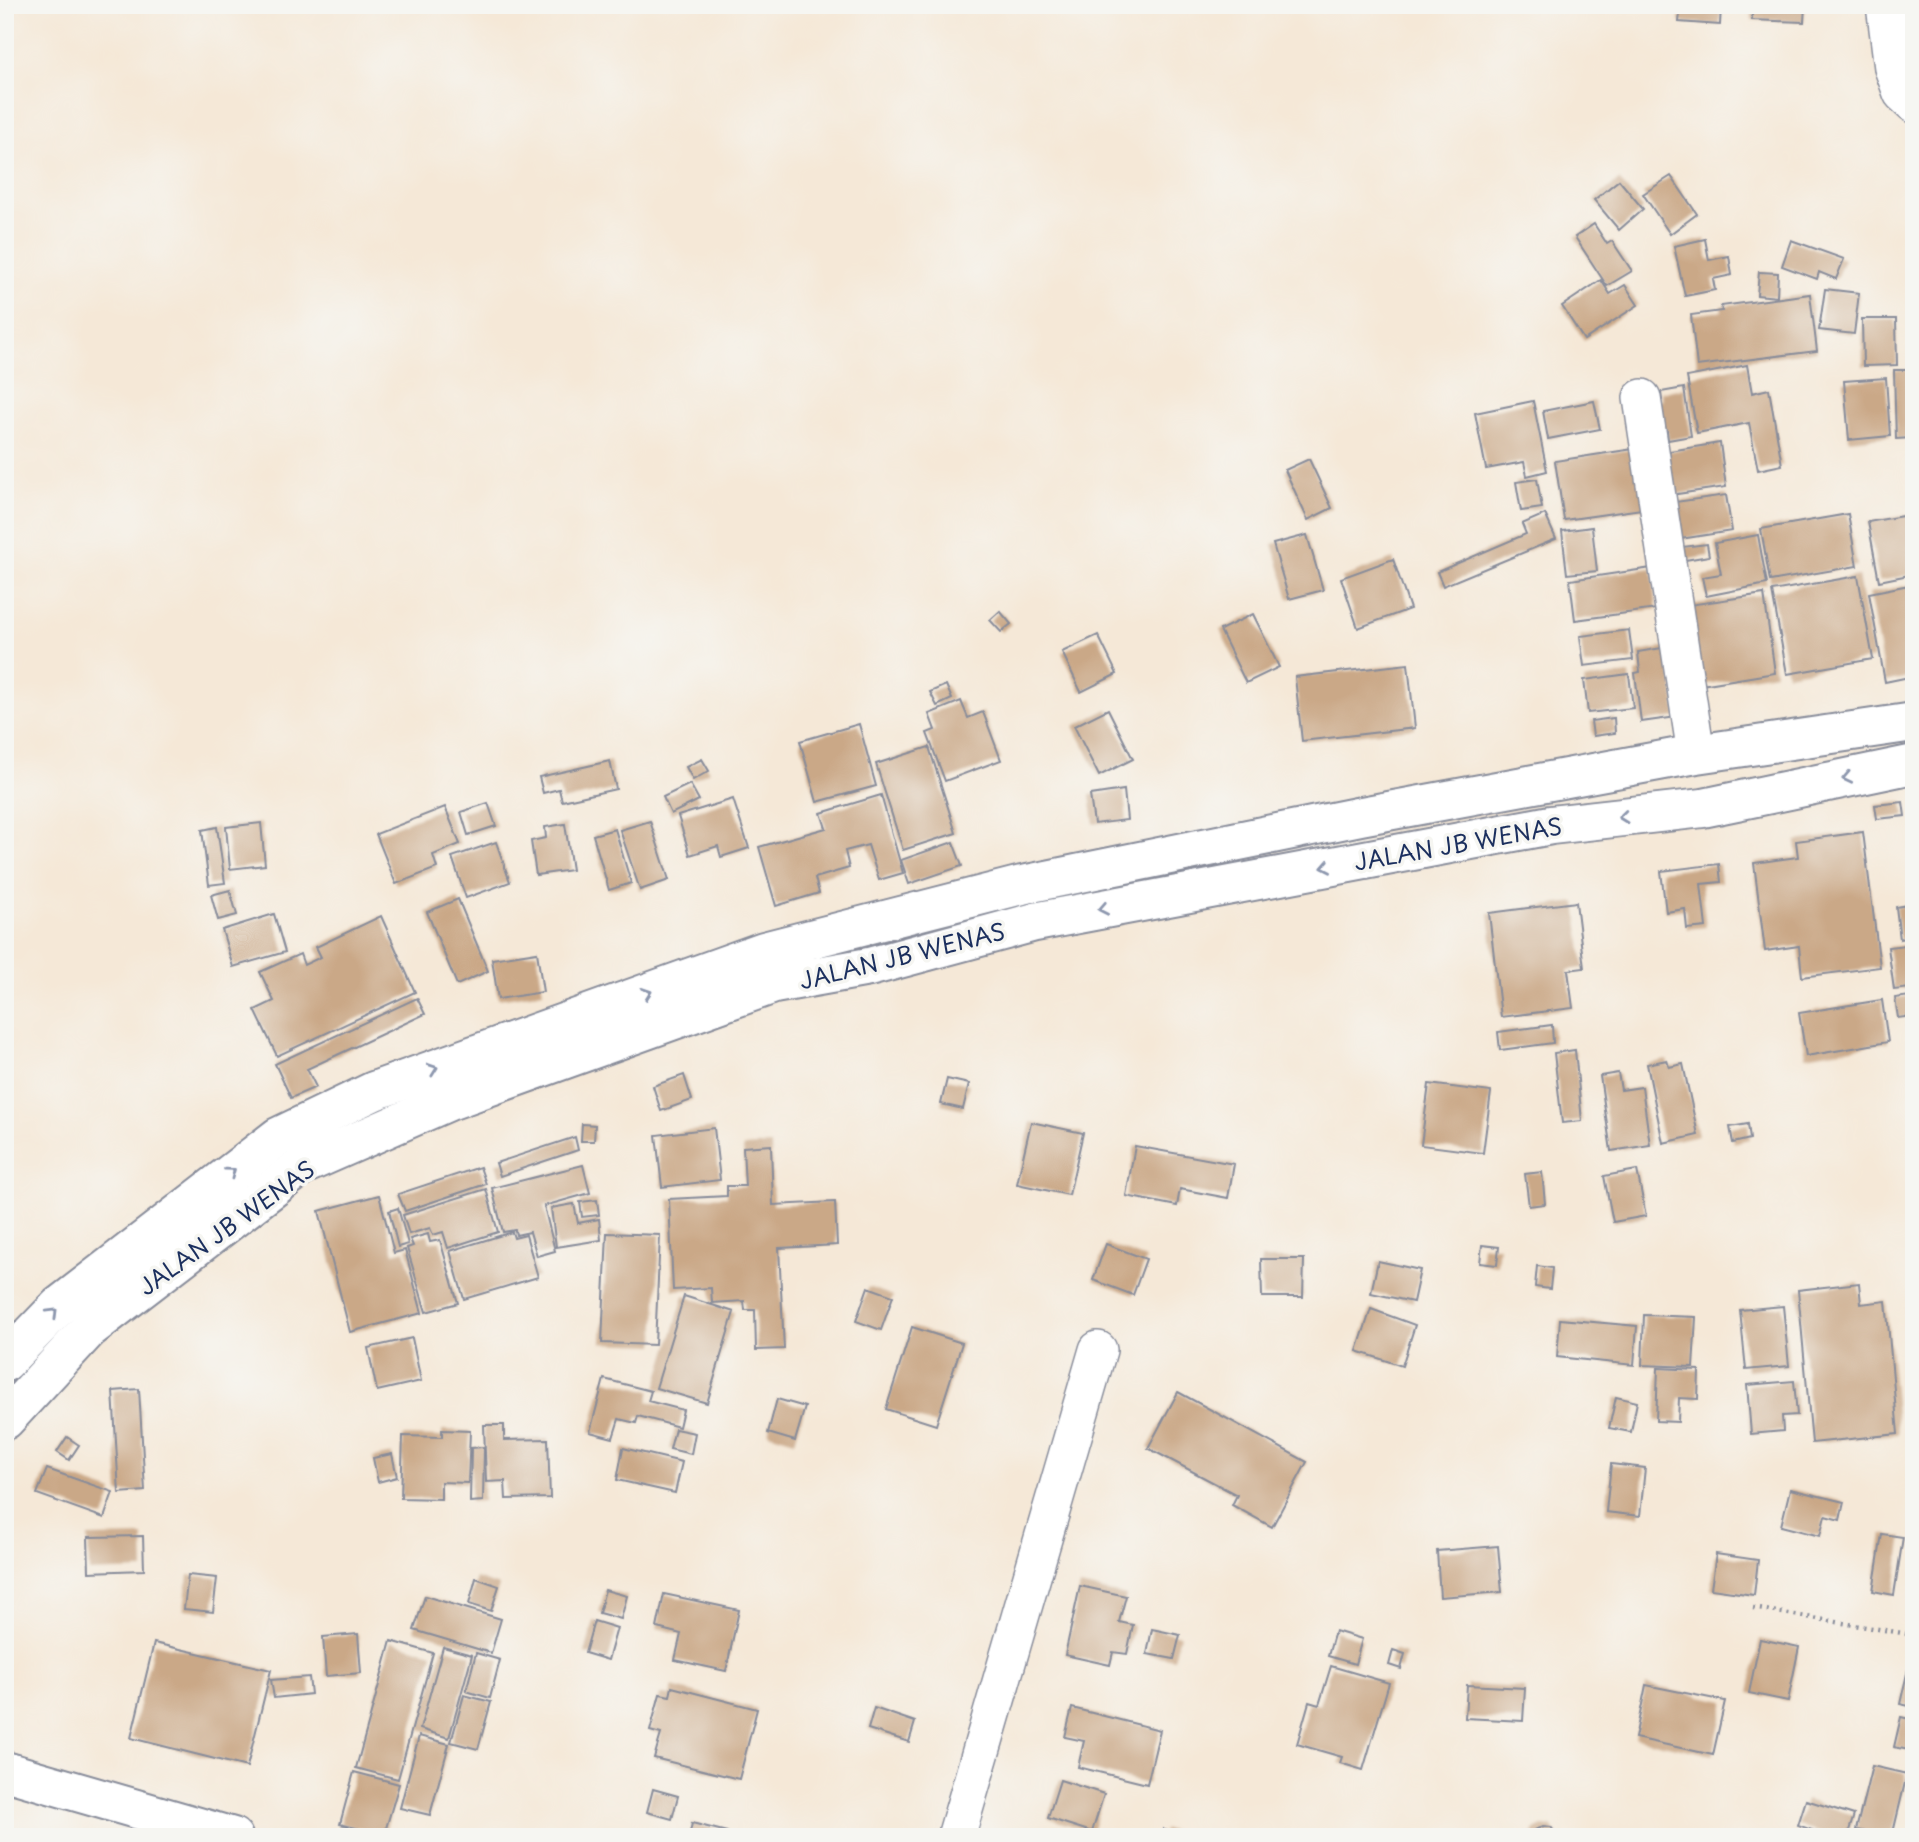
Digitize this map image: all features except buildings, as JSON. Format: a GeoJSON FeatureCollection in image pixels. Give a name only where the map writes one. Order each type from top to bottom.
{"type":"FeatureCollection","features":[{"type":"Feature","properties":{"kind":"main road","name":"JALAN JB WENAS"},"geometry":{"type":"LineString","coordinates":[[5,1362],[59,1306],[278,1137],[374,1091],[769,968],[1022,885],[1443,800],[1696,754],[1914,722]]}},
{"type":"Feature","properties":{"kind":"main road","name":"JALAN JB WENAS"},"geometry":{"type":"LineString","coordinates":[[5,1420],[89,1329],[303,1165],[769,968],[869,967],[1035,922],[1551,825],[1703,808],[1914,764]]}},
{"type":"Feature","properties":{"kind":"main road"},"geometry":{"type":"LineString","coordinates":[[5,1771],[233,1837]]}},
{"type":"Feature","properties":{"kind":"street"},"geometry":{"type":"LineString","coordinates":[[1885,5],[1893,68],[1902,93],[1914,104]]}},
{"type":"Feature","properties":{"kind":"street"},"geometry":{"type":"LineString","coordinates":[[1642,398],[1696,754]]}},
{"type":"Feature","properties":{"kind":"street"},"geometry":{"type":"LineString","coordinates":[[956,1837],[1098,1350]]}},
{"type":"Feature","properties":{"kind":"path"},"geometry":{"type":"LineString","coordinates":[[1753,1608],[1914,1635]]}}]}
